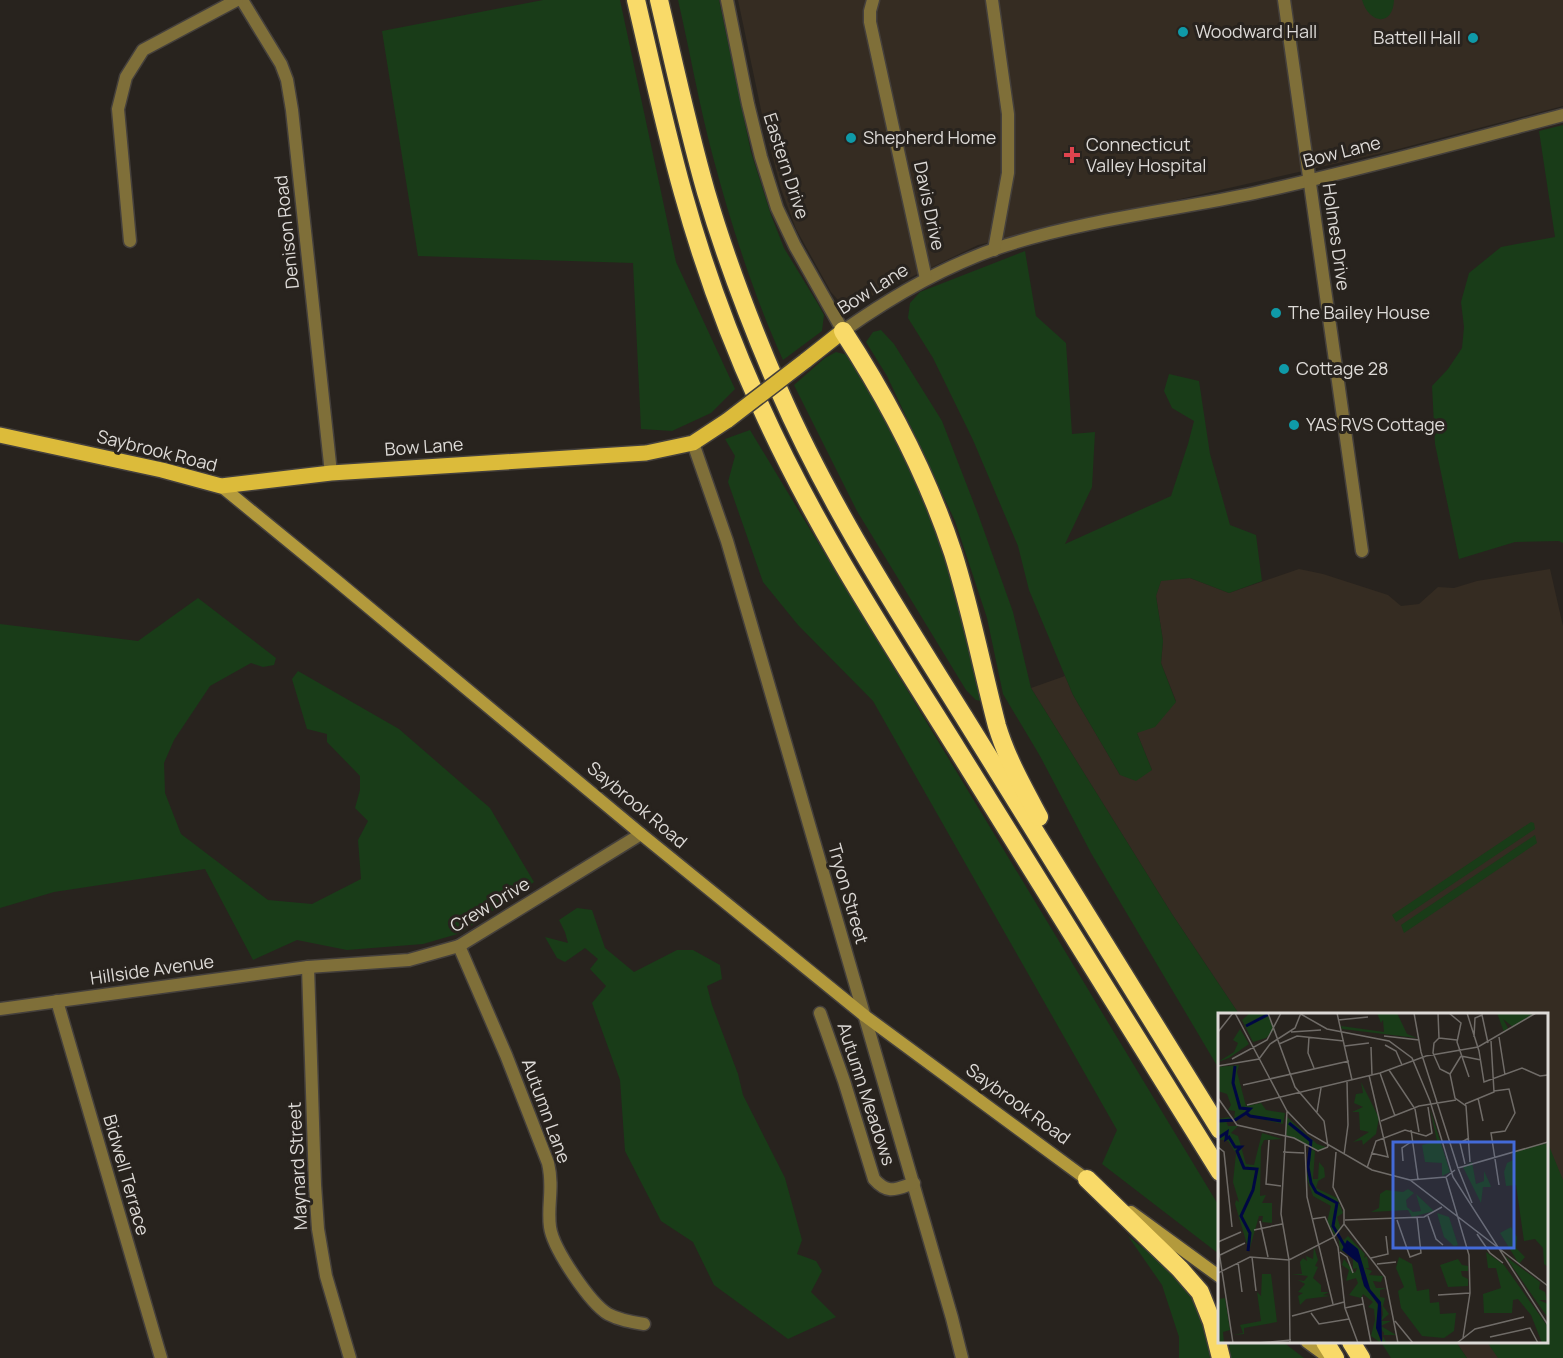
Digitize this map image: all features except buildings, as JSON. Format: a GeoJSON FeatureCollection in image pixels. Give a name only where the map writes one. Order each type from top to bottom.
{"type":"FeatureCollection","features":[{"type":"Feature","properties":{"kind":"highway"},"geometry":{"type":"LineString","coordinates":[[636,0],[669,143],[700,250],[737,352],[781,450],[862,597],[1218,1169]]}},
{"type":"Feature","properties":{"kind":"highway"},"geometry":{"type":"LineString","coordinates":[[659,0],[692,138],[722,242],[759,344],[803,442],[828,491],[882,584],[1218,1127]]}},
{"type":"Feature","properties":{"kind":"highway"},"geometry":{"type":"LineString","coordinates":[[843,331],[904,436],[942,524],[969,608],[1003,746],[1120,970]]}},
{"type":"Feature","properties":{"kind":"highway"},"geometry":{"type":"LineString","coordinates":[[1087,1179],[1180,1269],[1200,1293],[1212,1322],[1221,1358]]}},
{"type":"Feature","properties":{"kind":"highway"},"geometry":{"type":"LineString","coordinates":[[1326,1343],[1335,1358]]}},
{"type":"Feature","properties":{"kind":"highway"},"geometry":{"type":"LineString","coordinates":[[1352,1343],[1361,1358]]}},
{"type":"Feature","properties":{"kind":"main road","name":"Bow Lane"},"geometry":{"type":"LineString","coordinates":[[221,486],[331,473],[646,453],[693,443],[728,420],[843,331]]}},
{"type":"Feature","properties":{"kind":"main road","name":"Saybrook Road"},"geometry":{"type":"LineString","coordinates":[[0,435],[162,470],[221,486],[641,834],[865,1016],[1218,1276]]}},
{"type":"Feature","properties":{"kind":"main road"},"geometry":{"type":"LineString","coordinates":[[1310,1343],[1329,1358]]}},
{"type":"Feature","properties":{"kind":"street"},"geometry":{"type":"LineString","coordinates":[[130,241],[118,109],[126,77],[143,50],[240,0]]}},
{"type":"Feature","properties":{"kind":"street","name":"Denison Road"},"geometry":{"type":"LineString","coordinates":[[240,0],[276,55],[287,80],[331,473]]}},
{"type":"Feature","properties":{"kind":"street","name":"Eastern Drive"},"geometry":{"type":"LineString","coordinates":[[728,0],[748,104],[777,208],[795,246],[843,331]]}},
{"type":"Feature","properties":{"kind":"street","name":"Davis Drive"},"geometry":{"type":"LineString","coordinates":[[873,0],[870,22],[926,279]]}},
{"type":"Feature","properties":{"kind":"street"},"geometry":{"type":"LineString","coordinates":[[992,0],[1008,114],[1008,172],[994,250]]}},
{"type":"Feature","properties":{"kind":"street","name":"Holmes Drive"},"geometry":{"type":"LineString","coordinates":[[1284,0],[1362,551]]}},
{"type":"Feature","properties":{"kind":"street","name":"Bow Lane"},"geometry":{"type":"LineString","coordinates":[[843,331],[881,305],[926,279],[994,250],[1056,232],[1310,181],[1563,115]]}},
{"type":"Feature","properties":{"kind":"street","name":"Tryon Street"},"geometry":{"type":"LineString","coordinates":[[693,443],[727,541],[914,1184],[962,1358]]}},
{"type":"Feature","properties":{"kind":"street","name":"Crew Drive"},"geometry":{"type":"LineString","coordinates":[[308,968],[409,960],[459,946],[641,834]]}},
{"type":"Feature","properties":{"kind":"street","name":"Autumn Lane"},"geometry":{"type":"LineString","coordinates":[[459,946],[482,995],[548,1163],[552,1186],[550,1224],[554,1244],[597,1306],[618,1319],[644,1324]]}},
{"type":"Feature","properties":{"kind":"street","name":"Hillside Avenue"},"geometry":{"type":"LineString","coordinates":[[0,1009],[308,968]]}},
{"type":"Feature","properties":{"kind":"street","name":"Maynard Street"},"geometry":{"type":"LineString","coordinates":[[308,968],[318,1229],[326,1276],[350,1358]]}},
{"type":"Feature","properties":{"kind":"street","name":"Bidwell Terrace"},"geometry":{"type":"LineString","coordinates":[[57,1001],[161,1358]]}},
{"type":"Feature","properties":{"kind":"street","name":"Autumn Meadows"},"geometry":{"type":"LineString","coordinates":[[820,1013],[874,1179],[881,1187],[888,1190],[914,1184]]}},
{"type":"Feature","properties":{"kind":"shaded area","name":"Connecticut Valley Hospital"},"geometry":{"type":"Polygon","coordinates":[[[738,0],[1563,0],[1563,106],[1387,152],[978,245],[851,306],[838,300],[831,292],[796,229],[781,189],[764,124],[738,0]]]}},
{"type":"Feature","properties":{"kind":"shaded area"},"geometry":{"type":"Polygon","coordinates":[[[1299,569],[1323,574],[1388,595],[1401,606],[1419,604],[1438,587],[1454,588],[1477,581],[1550,569],[1563,626],[1563,1358],[1467,1358],[1457,1343],[1548,1343],[1548,1013],[1238,1013],[1172,914],[1031,688],[1065,676],[1073,695],[1120,775],[1152,770],[1137,733],[1176,701],[1161,663],[1163,641],[1156,596],[1161,580],[1190,578],[1229,593],[1299,569]]]}},
{"type":"Feature","properties":{"kind":"green space"},"geometry":{"type":"Polygon","coordinates":[[[543,0],[620,0],[676,262],[735,389],[711,413],[672,431],[641,429],[633,263],[418,256],[382,31],[543,0]]]}},
{"type":"Feature","properties":{"kind":"green space"},"geometry":{"type":"Polygon","coordinates":[[[678,0],[719,0],[751,152],[771,215],[784,248],[824,315],[822,331],[783,360],[753,286],[727,208],[703,118],[678,0]]]}},
{"type":"Feature","properties":{"kind":"green space"},"geometry":{"type":"Polygon","coordinates":[[[1362,0],[1394,0],[1393,9],[1385,18],[1375,18],[1365,8],[1362,0]]]}},
{"type":"Feature","properties":{"kind":"green space"},"geometry":{"type":"Polygon","coordinates":[[[1563,125],[1563,543],[1559,541],[1515,542],[1459,559],[1435,444],[1432,386],[1448,369],[1462,348],[1464,327],[1461,302],[1469,273],[1501,247],[1555,237],[1539,131],[1563,125]]]}},
{"type":"Feature","properties":{"kind":"green space"},"geometry":{"type":"Polygon","coordinates":[[[1025,251],[1036,316],[1066,343],[1072,434],[1095,432],[1092,487],[1065,544],[1171,496],[1194,421],[1172,408],[1164,391],[1169,374],[1199,381],[1210,454],[1230,525],[1256,535],[1262,581],[1229,593],[1190,578],[1161,581],[1156,596],[1163,641],[1161,663],[1176,702],[1155,727],[1137,733],[1152,770],[1136,781],[1120,775],[1073,695],[1029,590],[1018,546],[973,440],[933,358],[908,318],[910,303],[920,292],[1025,251]]]}},
{"type":"Feature","properties":{"kind":"green space"},"geometry":{"type":"Polygon","coordinates":[[[881,330],[894,344],[942,421],[1013,612],[1031,688],[1172,914],[1238,1013],[1218,1013],[1218,1067],[1091,853],[1040,756],[1003,694],[987,618],[955,521],[887,376],[866,342],[873,332],[881,330]]]}},
{"type":"Feature","properties":{"kind":"green space"},"geometry":{"type":"Polygon","coordinates":[[[836,352],[848,355],[856,362],[925,497],[949,560],[981,701],[976,700],[966,690],[857,511],[794,385],[825,358],[836,352]]]}},
{"type":"Feature","properties":{"kind":"green space"},"geometry":{"type":"Polygon","coordinates":[[[750,430],[1218,1204],[1218,1253],[1102,1164],[1117,1130],[873,701],[798,625],[763,582],[728,482],[735,456],[725,439],[750,430]]]}},
{"type":"Feature","properties":{"kind":"green space"},"geometry":{"type":"Polygon","coordinates":[[[198,598],[276,658],[274,665],[263,667],[251,663],[210,686],[174,740],[164,763],[165,793],[181,834],[268,900],[312,904],[361,879],[358,840],[368,821],[355,808],[360,790],[360,776],[327,742],[327,734],[307,729],[292,679],[298,671],[399,729],[490,808],[534,882],[461,933],[423,944],[347,950],[297,940],[253,960],[205,869],[54,892],[0,908],[0,624],[138,641],[198,598]]]}},
{"type":"Feature","properties":{"kind":"green space"},"geometry":{"type":"Polygon","coordinates":[[[1531,822],[1534,823],[1535,829],[1396,922],[1392,915],[1531,822]]]}},
{"type":"Feature","properties":{"kind":"green space"},"geometry":{"type":"Polygon","coordinates":[[[1535,835],[1537,843],[1404,933],[1401,925],[1535,835]]]}},
{"type":"Feature","properties":{"kind":"green space"},"geometry":{"type":"Polygon","coordinates":[[[577,908],[592,910],[605,948],[634,972],[677,950],[693,950],[720,965],[722,979],[707,986],[712,1005],[738,1074],[743,1095],[785,1178],[802,1240],[797,1254],[816,1261],[822,1271],[811,1292],[836,1317],[788,1339],[714,1285],[693,1242],[661,1221],[625,1151],[620,1080],[592,1003],[606,986],[590,969],[598,959],[585,948],[565,962],[557,958],[545,937],[568,943],[559,920],[577,908]]]}},
{"type":"Feature","properties":{"kind":"green space"},"geometry":{"type":"Polygon","coordinates":[[[1548,1143],[1563,1180],[1563,1358],[1498,1358],[1488,1343],[1548,1343],[1548,1143]]]}},
{"type":"Feature","properties":{"kind":"green space"},"geometry":{"type":"Polygon","coordinates":[[[1128,1236],[1164,1265],[1189,1290],[1201,1314],[1210,1358],[1179,1358],[1179,1337],[1162,1285],[1128,1236]]]}},
{"type":"Feature","properties":{"kind":"green space"},"geometry":{"type":"Polygon","coordinates":[[[1230,1343],[1284,1343],[1304,1358],[1230,1358],[1230,1343]]]}},
{"type":"Feature","properties":{"kind":"green space"},"geometry":{"type":"Polygon","coordinates":[[[1382,1343],[1457,1343],[1467,1358],[1391,1358],[1382,1343]]]}},
{"type":"Feature","properties":{"kind":"place","name":"Woodward Hall"},"geometry":{"type":"Point","coordinates":[1183,32]}},
{"type":"Feature","properties":{"kind":"place","name":"Battell Hall"},"geometry":{"type":"Point","coordinates":[1473,38]}},
{"type":"Feature","properties":{"kind":"place","name":"Shepherd Home"},"geometry":{"type":"Point","coordinates":[851,138]}},
{"type":"Feature","properties":{"kind":"place","name":"Connecticut Valley Hospital"},"geometry":{"type":"Point","coordinates":[1072,155]}},
{"type":"Feature","properties":{"kind":"place","name":"The Bailey House"},"geometry":{"type":"Point","coordinates":[1276,313]}},
{"type":"Feature","properties":{"kind":"place","name":"Cottage 28"},"geometry":{"type":"Point","coordinates":[1284,369]}},
{"type":"Feature","properties":{"kind":"place","name":"YAS RVS Cottage"},"geometry":{"type":"Point","coordinates":[1294,425]}}]}
